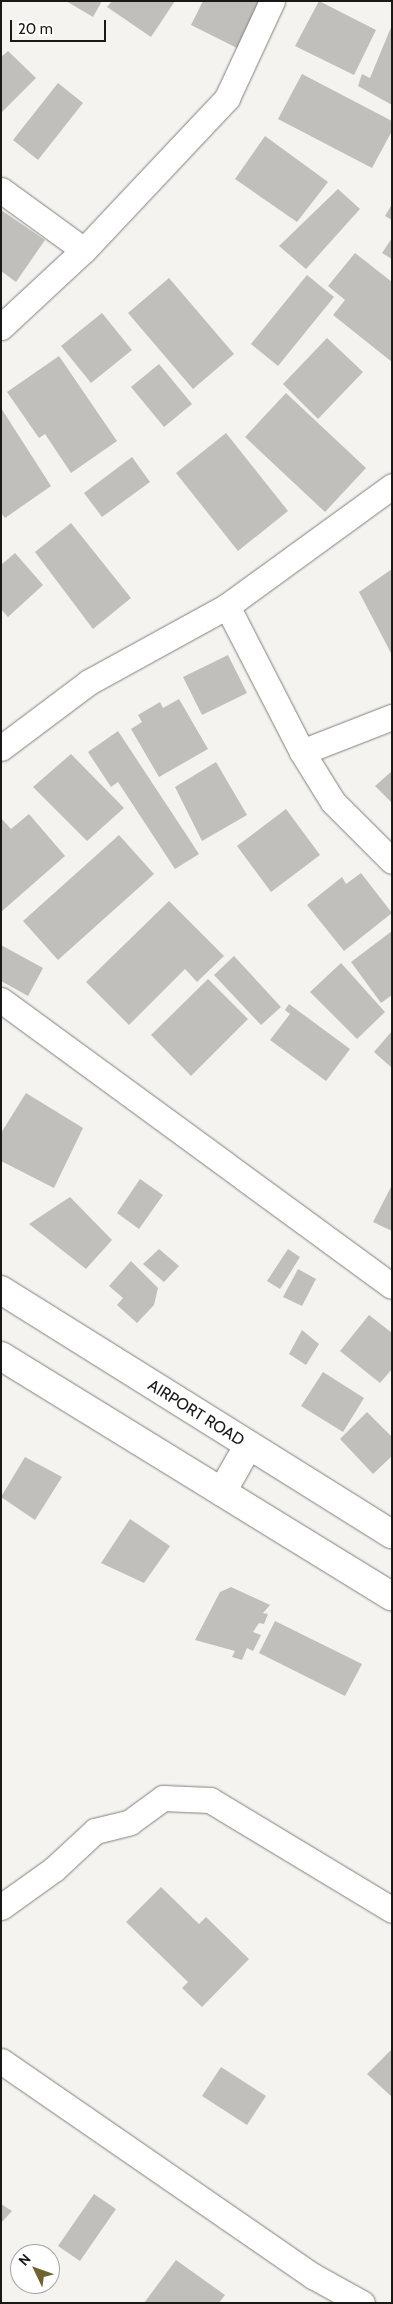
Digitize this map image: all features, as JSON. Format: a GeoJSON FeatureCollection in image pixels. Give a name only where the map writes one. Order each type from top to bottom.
{"type":"FeatureCollection","features":[{"type":"Feature","properties":{"kind":"main road","name":"AIRPORT ROAD"},"geometry":{"type":"LineString","coordinates":[[1,1290],[248,1446],[392,1534]]}},
{"type":"Feature","properties":{"kind":"main road"},"geometry":{"type":"LineString","coordinates":[[1,1356],[392,1597]]}},
{"type":"Feature","properties":{"kind":"main road"},"geometry":{"type":"LineString","coordinates":[[222,1492],[248,1446]]}},
{"type":"Feature","properties":{"kind":"street"},"geometry":{"type":"LineString","coordinates":[[1,327],[84,250],[227,98],[272,1]]}},
{"type":"Feature","properties":{"kind":"street"},"geometry":{"type":"LineString","coordinates":[[1,190],[84,250]]}},
{"type":"Feature","properties":{"kind":"street"},"geometry":{"type":"LineString","coordinates":[[1,748],[89,682],[227,606],[392,486]]}},
{"type":"Feature","properties":{"kind":"street"},"geometry":{"type":"LineString","coordinates":[[227,606],[302,752],[333,802],[392,861]]}},
{"type":"Feature","properties":{"kind":"street"},"geometry":{"type":"LineString","coordinates":[[302,752],[392,717]]}},
{"type":"Feature","properties":{"kind":"street"},"geometry":{"type":"LineString","coordinates":[[1,1000],[392,1286]]}},
{"type":"Feature","properties":{"kind":"street"},"geometry":{"type":"LineString","coordinates":[[1,1907],[54,1869],[95,1831],[130,1822],[163,1798],[210,1800],[392,1910]]}},
{"type":"Feature","properties":{"kind":"street"},"geometry":{"type":"LineString","coordinates":[[1,2061],[313,2276],[362,2303]]}},
{"type":"Feature","properties":{"kind":"building"},"geometry":{"type":"Polygon","coordinates":[[[66,1],[102,1],[93,17],[66,1]]]}},
{"type":"Feature","properties":{"kind":"building"},"geometry":{"type":"Polygon","coordinates":[[[112,1],[175,1],[151,37],[107,7],[112,1]]]}},
{"type":"Feature","properties":{"kind":"building"},"geometry":{"type":"Polygon","coordinates":[[[203,1],[264,1],[239,49],[191,25],[203,1]]]}},
{"type":"Feature","properties":{"kind":"building"},"geometry":{"type":"Polygon","coordinates":[[[319,1],[376,30],[354,75],[295,46],[319,1]]]}},
{"type":"Feature","properties":{"kind":"building"},"geometry":{"type":"Polygon","coordinates":[[[392,25],[392,105],[358,86],[362,74],[370,78],[392,25]]]}},
{"type":"Feature","properties":{"kind":"building"},"geometry":{"type":"Polygon","coordinates":[[[8,51],[36,78],[1,113],[1,57],[8,51]]]}},
{"type":"Feature","properties":{"kind":"building"},"geometry":{"type":"Polygon","coordinates":[[[302,74],[392,121],[392,131],[372,168],[278,119],[302,74]]]}},
{"type":"Feature","properties":{"kind":"building"},"geometry":{"type":"Polygon","coordinates":[[[58,83],[83,103],[38,160],[13,140],[58,83]]]}},
{"type":"Feature","properties":{"kind":"building"},"geometry":{"type":"Polygon","coordinates":[[[265,136],[328,182],[297,222],[235,179],[265,136]]]}},
{"type":"Feature","properties":{"kind":"building"},"geometry":{"type":"Polygon","coordinates":[[[338,189],[360,209],[306,269],[279,246],[338,189]]]}},
{"type":"Feature","properties":{"kind":"building"},"geometry":{"type":"Polygon","coordinates":[[[392,204],[392,220],[385,216],[392,204]]]}},
{"type":"Feature","properties":{"kind":"building"},"geometry":{"type":"Polygon","coordinates":[[[1,210],[45,240],[16,282],[1,271],[1,210]]]}},
{"type":"Feature","properties":{"kind":"building"},"geometry":{"type":"Polygon","coordinates":[[[392,238],[392,259],[382,253],[392,238]]]}},
{"type":"Feature","properties":{"kind":"building"},"geometry":{"type":"Polygon","coordinates":[[[355,253],[392,282],[392,362],[333,315],[345,300],[328,286],[355,253]]]}},
{"type":"Feature","properties":{"kind":"building"},"geometry":{"type":"Polygon","coordinates":[[[307,275],[334,297],[278,366],[251,344],[307,275]]]}},
{"type":"Feature","properties":{"kind":"building"},"geometry":{"type":"Polygon","coordinates":[[[169,278],[234,354],[193,389],[128,313],[169,278]]]}},
{"type":"Feature","properties":{"kind":"building"},"geometry":{"type":"Polygon","coordinates":[[[102,313],[132,350],[91,383],[61,346],[102,313]]]}},
{"type":"Feature","properties":{"kind":"building"},"geometry":{"type":"Polygon","coordinates":[[[327,338],[363,372],[318,419],[283,384],[327,338]]]}},
{"type":"Feature","properties":{"kind":"building"},"geometry":{"type":"Polygon","coordinates":[[[59,356],[117,441],[71,473],[45,434],[39,438],[7,392],[59,356]]]}},
{"type":"Feature","properties":{"kind":"building"},"geometry":{"type":"Polygon","coordinates":[[[159,364],[192,404],[164,427],[131,387],[159,364]]]}},
{"type":"Feature","properties":{"kind":"building"},"geometry":{"type":"Polygon","coordinates":[[[286,393],[366,468],[325,512],[245,437],[286,393]]]}},
{"type":"Feature","properties":{"kind":"building"},"geometry":{"type":"Polygon","coordinates":[[[1,408],[51,486],[5,518],[1,513],[1,408]]]}},
{"type":"Feature","properties":{"kind":"building"},"geometry":{"type":"Polygon","coordinates":[[[226,433],[288,511],[238,551],[176,473],[226,433]]]}},
{"type":"Feature","properties":{"kind":"building"},"geometry":{"type":"Polygon","coordinates":[[[132,457],[150,482],[102,517],[84,493],[132,457]]]}},
{"type":"Feature","properties":{"kind":"building"},"geometry":{"type":"Polygon","coordinates":[[[71,523],[131,598],[93,629],[35,552],[71,523]]]}},
{"type":"Feature","properties":{"kind":"building"},"geometry":{"type":"Polygon","coordinates":[[[15,553],[43,585],[8,617],[1,609],[1,565],[15,553]]]}},
{"type":"Feature","properties":{"kind":"building"},"geometry":{"type":"Polygon","coordinates":[[[392,569],[392,655],[359,592],[392,569]]]}},
{"type":"Feature","properties":{"kind":"building"},"geometry":{"type":"Polygon","coordinates":[[[228,655],[247,693],[202,715],[183,677],[228,655]]]}},
{"type":"Feature","properties":{"kind":"building"},"geometry":{"type":"Polygon","coordinates":[[[179,699],[208,749],[159,777],[131,729],[142,722],[138,715],[160,702],[163,708],[179,699]]]}},
{"type":"Feature","properties":{"kind":"building"},"geometry":{"type":"Polygon","coordinates":[[[118,731],[199,854],[175,869],[118,782],[111,787],[88,752],[118,731]]]}},
{"type":"Feature","properties":{"kind":"building"},"geometry":{"type":"Polygon","coordinates":[[[71,754],[124,808],[87,841],[33,787],[71,754]]]}},
{"type":"Feature","properties":{"kind":"building"},"geometry":{"type":"Polygon","coordinates":[[[216,762],[247,815],[202,841],[175,787],[216,762]]]}},
{"type":"Feature","properties":{"kind":"building"},"geometry":{"type":"Polygon","coordinates":[[[392,771],[392,803],[375,786],[392,771]]]}},
{"type":"Feature","properties":{"kind":"building"},"geometry":{"type":"Polygon","coordinates":[[[286,809],[320,855],[271,892],[237,846],[286,809]]]}},
{"type":"Feature","properties":{"kind":"building"},"geometry":{"type":"Polygon","coordinates":[[[29,814],[65,856],[1,912],[1,818],[11,829],[29,814]]]}},
{"type":"Feature","properties":{"kind":"building"},"geometry":{"type":"Polygon","coordinates":[[[119,835],[154,874],[58,960],[23,921],[119,835]]]}},
{"type":"Feature","properties":{"kind":"building"},"geometry":{"type":"Polygon","coordinates":[[[361,873],[392,913],[344,951],[307,905],[342,877],[346,884],[361,873]]]}},
{"type":"Feature","properties":{"kind":"building"},"geometry":{"type":"Polygon","coordinates":[[[169,901],[224,956],[197,982],[185,969],[129,1025],[86,982],[169,901]]]}},
{"type":"Feature","properties":{"kind":"building"},"geometry":{"type":"Polygon","coordinates":[[[392,931],[392,995],[381,1003],[351,962],[392,931]]]}},
{"type":"Feature","properties":{"kind":"building"},"geometry":{"type":"Polygon","coordinates":[[[1,945],[43,968],[28,996],[1,981],[1,945]]]}},
{"type":"Feature","properties":{"kind":"building"},"geometry":{"type":"Polygon","coordinates":[[[234,956],[281,1007],[261,1025],[214,975],[234,956]]]}},
{"type":"Feature","properties":{"kind":"building"},"geometry":{"type":"Polygon","coordinates":[[[341,963],[385,1012],[357,1039],[310,992],[341,963]]]}},
{"type":"Feature","properties":{"kind":"building"},"geometry":{"type":"Polygon","coordinates":[[[208,979],[248,1019],[191,1076],[151,1035],[208,979]]]}},
{"type":"Feature","properties":{"kind":"building"},"geometry":{"type":"Polygon","coordinates":[[[289,1004],[350,1049],[326,1081],[270,1040],[290,1014],[285,1010],[289,1004]]]}},
{"type":"Feature","properties":{"kind":"building"},"geometry":{"type":"Polygon","coordinates":[[[392,1031],[392,1068],[374,1052],[392,1031]]]}},
{"type":"Feature","properties":{"kind":"building"},"geometry":{"type":"Polygon","coordinates":[[[26,1093],[83,1128],[54,1188],[1,1161],[1,1133],[26,1093]]]}},
{"type":"Feature","properties":{"kind":"building"},"geometry":{"type":"Polygon","coordinates":[[[140,1179],[163,1195],[139,1229],[117,1213],[140,1179]]]}},
{"type":"Feature","properties":{"kind":"building"},"geometry":{"type":"Polygon","coordinates":[[[392,1185],[392,1231],[373,1222],[392,1185]]]}},
{"type":"Feature","properties":{"kind":"building"},"geometry":{"type":"Polygon","coordinates":[[[70,1197],[112,1240],[86,1269],[29,1224],[70,1197]]]}},
{"type":"Feature","properties":{"kind":"building"},"geometry":{"type":"Polygon","coordinates":[[[159,1249],[179,1266],[164,1282],[143,1264],[159,1249]]]}},
{"type":"Feature","properties":{"kind":"building"},"geometry":{"type":"Polygon","coordinates":[[[288,1249],[300,1257],[280,1289],[267,1281],[288,1249]]]}},
{"type":"Feature","properties":{"kind":"building"},"geometry":{"type":"Polygon","coordinates":[[[131,1261],[158,1288],[154,1305],[137,1323],[117,1305],[123,1298],[109,1286],[131,1261]]]}},
{"type":"Feature","properties":{"kind":"building"},"geometry":{"type":"Polygon","coordinates":[[[298,1269],[316,1279],[302,1306],[283,1297],[298,1269]]]}},
{"type":"Feature","properties":{"kind":"building"},"geometry":{"type":"Polygon","coordinates":[[[369,1315],[392,1333],[392,1369],[380,1383],[340,1351],[369,1315]]]}},
{"type":"Feature","properties":{"kind":"building"},"geometry":{"type":"Polygon","coordinates":[[[302,1330],[319,1344],[306,1365],[289,1354],[302,1330]]]}},
{"type":"Feature","properties":{"kind":"building"},"geometry":{"type":"Polygon","coordinates":[[[323,1372],[364,1398],[343,1432],[301,1406],[323,1372]]]}},
{"type":"Feature","properties":{"kind":"building"},"geometry":{"type":"Polygon","coordinates":[[[367,1412],[392,1437],[392,1456],[373,1474],[340,1439],[367,1412]]]}},
{"type":"Feature","properties":{"kind":"building"},"geometry":{"type":"Polygon","coordinates":[[[25,1457],[62,1477],[35,1520],[1,1497],[25,1457]]]}},
{"type":"Feature","properties":{"kind":"building"},"geometry":{"type":"Polygon","coordinates":[[[130,1519],[170,1546],[144,1583],[101,1563],[130,1519]]]}},
{"type":"Feature","properties":{"kind":"building"},"geometry":{"type":"Polygon","coordinates":[[[231,1587],[270,1605],[263,1613],[268,1614],[264,1624],[259,1623],[253,1632],[261,1635],[253,1651],[247,1648],[242,1660],[232,1657],[235,1651],[195,1640],[220,1592],[231,1587]]]}},
{"type":"Feature","properties":{"kind":"building"},"geometry":{"type":"Polygon","coordinates":[[[275,1621],[362,1664],[345,1696],[259,1653],[275,1621]]]}},
{"type":"Feature","properties":{"kind":"building"},"geometry":{"type":"Polygon","coordinates":[[[161,1887],[199,1924],[206,1917],[249,1959],[202,2007],[182,1988],[188,1982],[126,1922],[161,1887]]]}},
{"type":"Feature","properties":{"kind":"building"},"geometry":{"type":"Polygon","coordinates":[[[392,2049],[392,2097],[367,2074],[392,2049]]]}},
{"type":"Feature","properties":{"kind":"building"},"geometry":{"type":"Polygon","coordinates":[[[221,2067],[266,2096],[247,2125],[202,2096],[221,2067]]]}},
{"type":"Feature","properties":{"kind":"building"},"geometry":{"type":"Polygon","coordinates":[[[94,2194],[116,2209],[80,2261],[60,2247],[59,2244],[94,2194]]]}},
{"type":"Feature","properties":{"kind":"building"},"geometry":{"type":"Polygon","coordinates":[[[1,2204],[12,2211],[1,2223],[1,2204]]]}},
{"type":"Feature","properties":{"kind":"building"},"geometry":{"type":"Polygon","coordinates":[[[176,2260],[225,2295],[219,2303],[144,2303],[176,2260]]]}}]}
